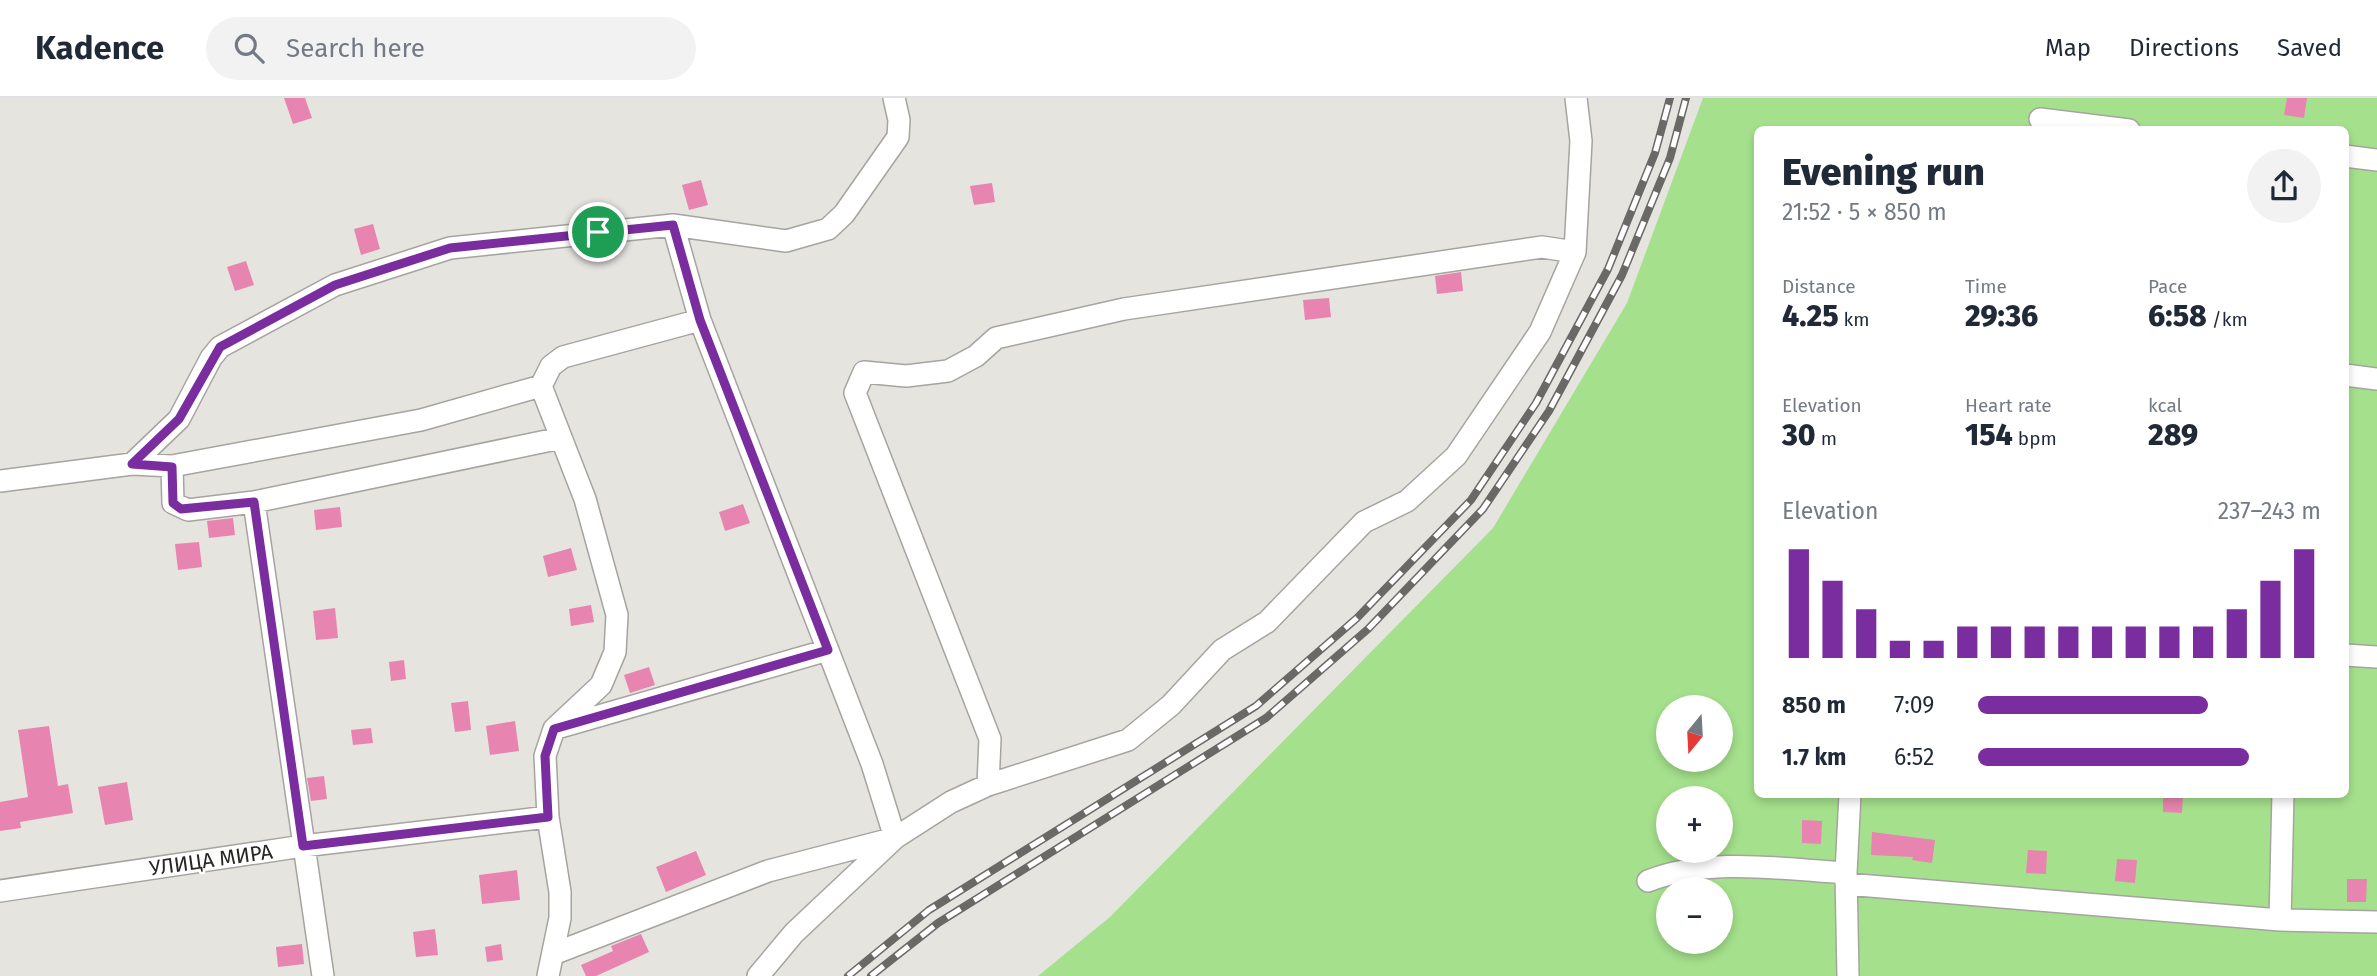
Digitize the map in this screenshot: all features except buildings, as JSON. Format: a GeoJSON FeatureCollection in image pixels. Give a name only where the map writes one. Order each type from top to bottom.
{"type":"FeatureCollection","features":[{"type":"Feature","properties":{"kind":"street"},"geometry":{"type":"LineString","coordinates":[[132,464],[179,419],[220,347],[335,285],[450,248],[673,225],[786,241],[828,229],[844,214],[898,137],[899,120],[894,98]]}},
{"type":"Feature","properties":{"kind":"street"},"geometry":{"type":"LineString","coordinates":[[758,976],[794,933],[895,838],[951,802],[988,785],[1128,740],[1171,705],[1222,650],[1267,622],[1364,522],[1407,501],[1456,456],[1540,332],[1575,252],[1581,141],[1576,98]]}},
{"type":"Feature","properties":{"kind":"street"},"geometry":{"type":"LineString","coordinates":[[2040,119],[2097,126]]}},
{"type":"Feature","properties":{"kind":"street"},"geometry":{"type":"LineString","coordinates":[[2349,156],[2377,160]]}},
{"type":"Feature","properties":{"kind":"street"},"geometry":{"type":"LineString","coordinates":[[673,225],[700,320],[872,764],[895,838]]}},
{"type":"Feature","properties":{"kind":"street"},"geometry":{"type":"LineString","coordinates":[[988,785],[990,739],[855,393],[864,372],[906,376],[948,372],[976,356],[996,338],[1124,310],[1542,247],[1575,252]]}},
{"type":"Feature","properties":{"kind":"street"},"geometry":{"type":"LineString","coordinates":[[548,976],[560,891],[548,817],[545,756],[554,729],[601,685],[615,652],[617,615],[585,499],[541,386],[551,366],[563,357],[700,320]]}},
{"type":"Feature","properties":{"kind":"street"},"geometry":{"type":"LineString","coordinates":[[2349,376],[2377,379]]}},
{"type":"Feature","properties":{"kind":"street"},"geometry":{"type":"LineString","coordinates":[[0,481],[132,464],[172,467],[421,420],[541,386]]}},
{"type":"Feature","properties":{"kind":"street"},"geometry":{"type":"LineString","coordinates":[[172,467],[173,503],[176,507],[188,510],[254,502],[561,438]]}},
{"type":"Feature","properties":{"kind":"street"},"geometry":{"type":"LineString","coordinates":[[254,502],[323,976]]}},
{"type":"Feature","properties":{"kind":"street"},"geometry":{"type":"LineString","coordinates":[[554,729],[828,650]]}},
{"type":"Feature","properties":{"kind":"street"},"geometry":{"type":"LineString","coordinates":[[2349,655],[2377,657]]}},
{"type":"Feature","properties":{"kind":"street"},"geometry":{"type":"LineString","coordinates":[[1848,976],[1846,878],[1850,798]]}},
{"type":"Feature","properties":{"kind":"street"},"geometry":{"type":"LineString","coordinates":[[2280,920],[2283,798]]}},
{"type":"Feature","properties":{"kind":"street","name":"УЛИЦА МИРА"},"geometry":{"type":"LineString","coordinates":[[0,891],[303,846],[548,817]]}},
{"type":"Feature","properties":{"kind":"street"},"geometry":{"type":"LineString","coordinates":[[553,954],[768,871],[895,838]]}},
{"type":"Feature","properties":{"kind":"street"},"geometry":{"type":"LineString","coordinates":[[1648,881],[1673,872],[1717,867],[2280,920],[2377,922]]}},
{"type":"Feature","properties":{"kind":"green space"},"geometry":{"type":"Polygon","coordinates":[[[1703,98],[2377,98],[2377,976],[1038,976],[1110,917],[1493,528],[1627,303],[1703,98]]]}},
{"type":"Feature","properties":{"kind":"railway"},"geometry":{"type":"LineString","coordinates":[[848,976],[929,910],[1256,706],[1357,618],[1471,500],[1536,403],[1608,269],[1655,153],[1670,98]]}},
{"type":"Feature","properties":{"kind":"railway"},"geometry":{"type":"LineString","coordinates":[[871,976],[938,923],[1266,718],[1368,629],[1483,509],[1549,411],[1622,275],[1670,158],[1686,98]]}},
{"type":"Feature","properties":{"kind":"route"},"geometry":{"type":"LineString","coordinates":[[673,225],[700,320],[828,650],[554,729],[545,756],[548,817],[303,846],[254,502],[181,509],[173,503],[172,467],[132,464],[179,419],[188,407],[211,358],[220,347],[335,285],[450,248],[598,232],[673,225]]}}]}
